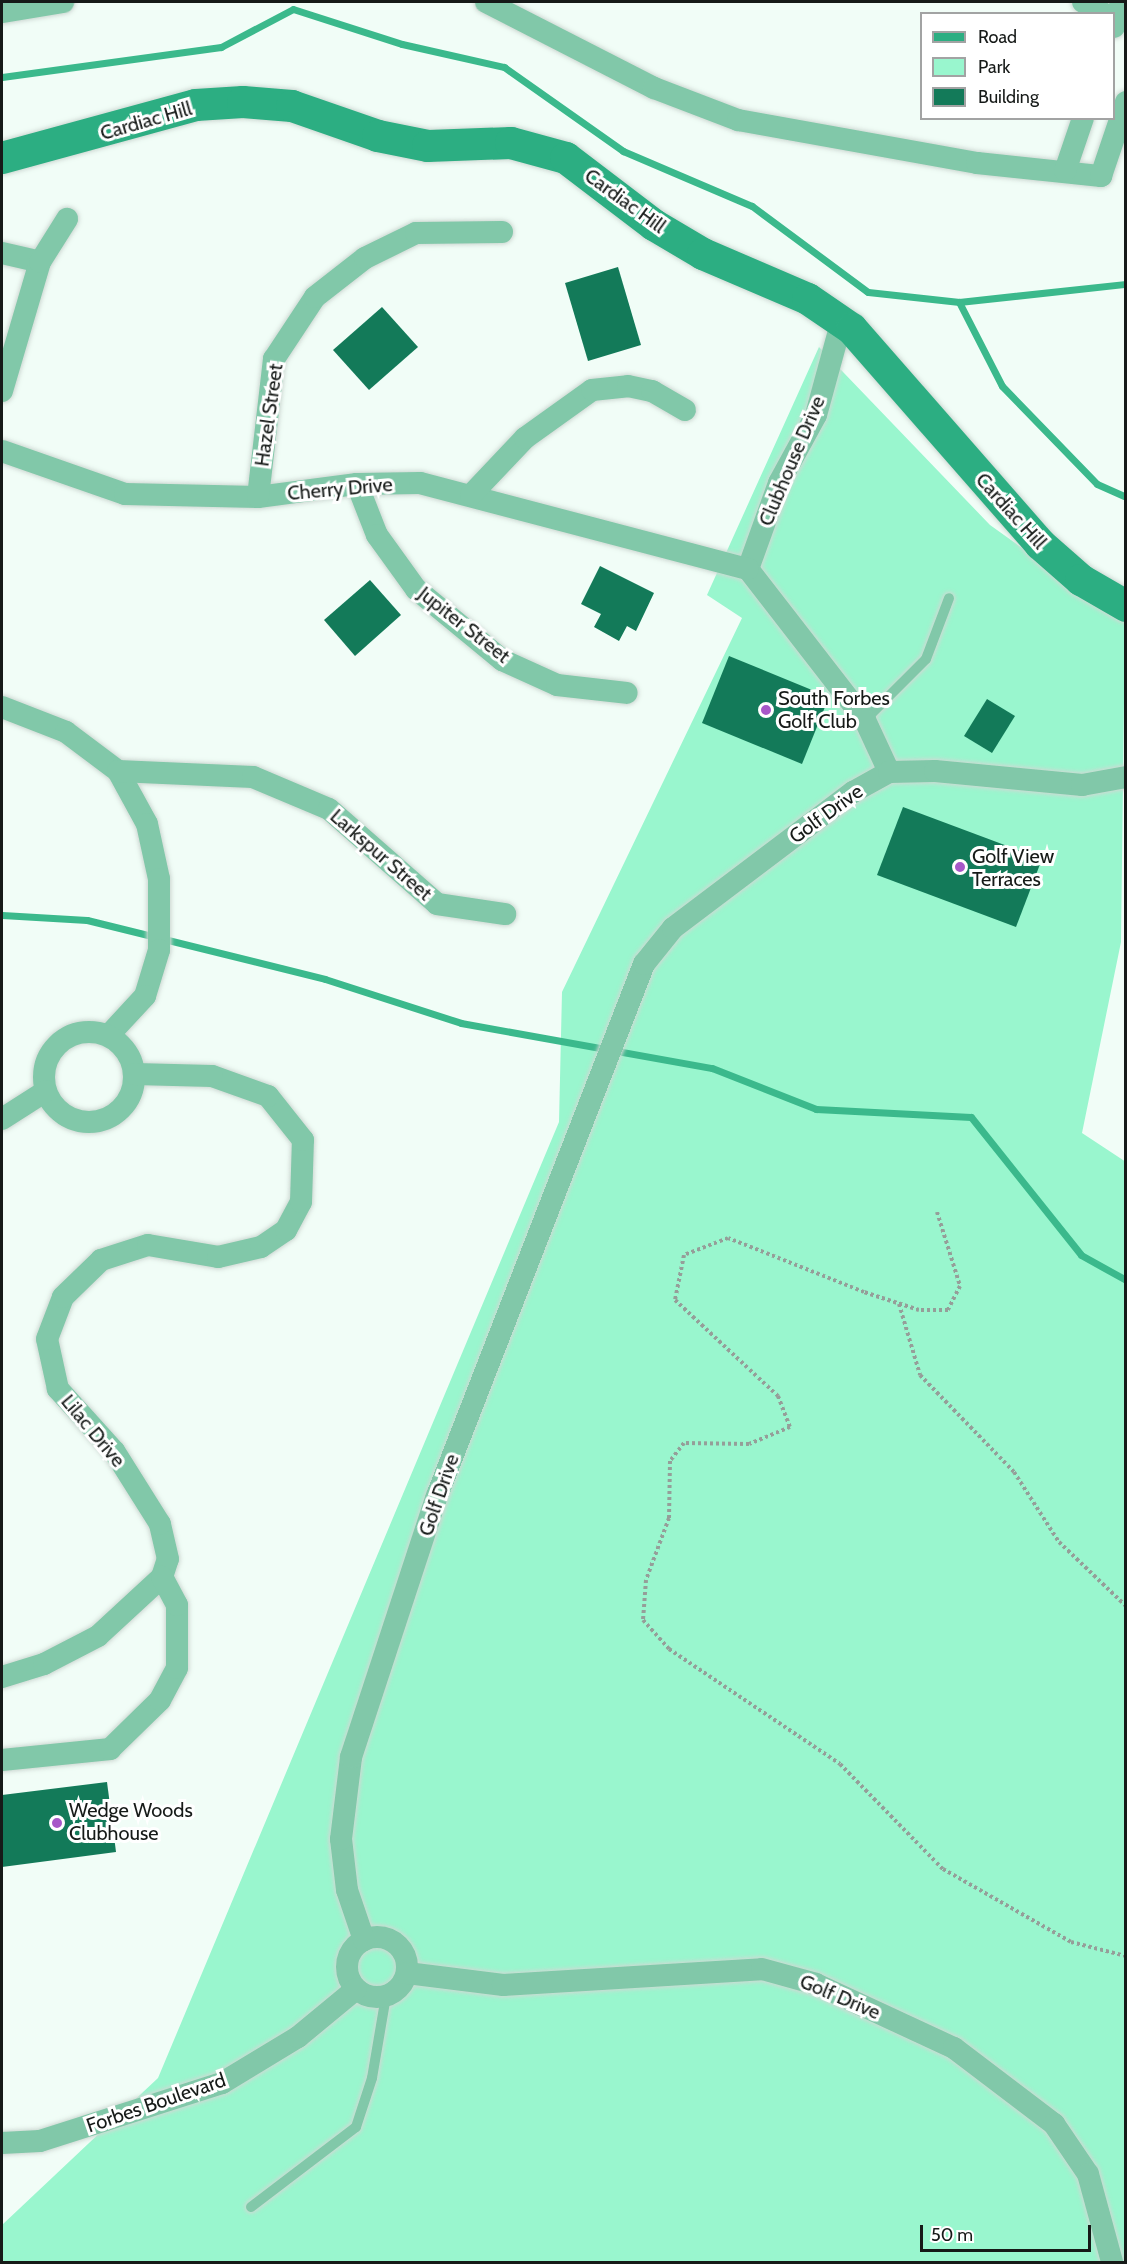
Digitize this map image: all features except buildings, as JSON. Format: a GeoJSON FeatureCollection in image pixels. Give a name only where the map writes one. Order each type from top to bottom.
{"type":"FeatureCollection","features":[{"type":"Feature","properties":{"kind":"main road","name":"Cardiac Hill"},"geometry":{"type":"LineString","coordinates":[[2,158],[196,105],[243,102],[291,106],[378,136],[428,146],[511,143],[566,158],[664,231],[842,320],[940,425],[992,494],[1040,544],[1081,580],[1125,606]]}},
{"type":"Feature","properties":{"kind":"street"},"geometry":{"type":"LineString","coordinates":[[2,12],[63,2]]}},
{"type":"Feature","properties":{"kind":"street"},"geometry":{"type":"LineString","coordinates":[[486,2],[654,88],[738,120],[977,163],[1101,176],[1125,102]]}},
{"type":"Feature","properties":{"kind":"street"},"geometry":{"type":"LineString","coordinates":[[1083,2],[1105,12]]}},
{"type":"Feature","properties":{"kind":"street"},"geometry":{"type":"LineString","coordinates":[[1065,171],[1082,120]]}},
{"type":"Feature","properties":{"kind":"street"},"geometry":{"type":"LineString","coordinates":[[2,391],[40,262],[67,219]]}},
{"type":"Feature","properties":{"kind":"street","name":"Hazel Street"},"geometry":{"type":"LineString","coordinates":[[258,498],[274,359],[315,297],[365,258],[417,233],[502,232]]}},
{"type":"Feature","properties":{"kind":"street"},"geometry":{"type":"LineString","coordinates":[[2,253],[40,262]]}},
{"type":"Feature","properties":{"kind":"street","name":"Clubhouse Drive"},"geometry":{"type":"LineString","coordinates":[[748,569],[779,483],[816,415],[842,320]]}},
{"type":"Feature","properties":{"kind":"street"},"geometry":{"type":"LineString","coordinates":[[471,495],[525,438],[592,390],[628,386],[652,391],[685,410]]}},
{"type":"Feature","properties":{"kind":"street","name":"Cherry Drive"},"geometry":{"type":"LineString","coordinates":[[2,451],[125,494],[258,498],[357,483],[420,483],[748,569]]}},
{"type":"Feature","properties":{"kind":"street","name":"Jupiter Street"},"geometry":{"type":"LineString","coordinates":[[357,483],[377,535],[416,589],[502,660],[557,685],[627,693]]}},
{"type":"Feature","properties":{"kind":"street"},"geometry":{"type":"LineString","coordinates":[[748,569],[865,720],[889,772]]}},
{"type":"Feature","properties":{"kind":"street"},"geometry":{"type":"LineString","coordinates":[[2,707],[66,732],[118,771],[147,824],[159,914],[159,950],[145,996],[108,1036]]}},
{"type":"Feature","properties":{"kind":"street","name":"Larkspur Street"},"geometry":{"type":"LineString","coordinates":[[118,771],[253,777],[329,809],[437,904],[505,914]]}},
{"type":"Feature","properties":{"kind":"street","name":"Golf Drive"},"geometry":{"type":"LineString","coordinates":[[364,1940],[347,1890],[341,1839],[351,1757],[490,1354],[608,1065],[644,964],[673,928],[853,792],[889,772],[935,771],[1082,785],[1125,777]]}},
{"type":"Feature","properties":{"kind":"street"},"geometry":{"type":"LineString","coordinates":[[93,1032],[108,1036],[122,1045],[135,1074],[122,1108],[89,1123],[63,1114],[46,1091],[50,1054],[62,1040],[93,1032]]}},
{"type":"Feature","properties":{"kind":"street","name":"Lilac Drive"},"geometry":{"type":"LineString","coordinates":[[135,1074],[212,1076],[268,1096],[294,1123],[306,1154],[301,1202],[286,1230],[261,1248],[218,1257],[148,1245],[101,1260],[63,1296],[47,1339],[58,1389],[114,1451],[160,1524],[168,1560],[162,1577]]}},
{"type":"Feature","properties":{"kind":"street"},"geometry":{"type":"LineString","coordinates":[[2,1119],[46,1091]]}},
{"type":"Feature","properties":{"kind":"street"},"geometry":{"type":"LineString","coordinates":[[2,1677],[44,1664],[98,1636],[162,1577],[177,1605],[177,1668],[160,1700],[110,1749],[2,1760]]}},
{"type":"Feature","properties":{"kind":"street"},"geometry":{"type":"LineString","coordinates":[[364,1940],[395,1943],[407,1973],[386,1996],[375,1998],[356,1989],[347,1962],[364,1940]]}},
{"type":"Feature","properties":{"kind":"street","name":"Golf Drive"},"geometry":{"type":"LineString","coordinates":[[407,1973],[503,1985],[762,1970],[816,1984],[954,2048],[1054,2124],[1088,2174],[1112,2262]]}},
{"type":"Feature","properties":{"kind":"street","name":"Forbes Boulevard"},"geometry":{"type":"LineString","coordinates":[[2,2143],[40,2141],[222,2083],[298,2037],[356,1989]]}},
{"type":"Feature","properties":{"kind":"lane"},"geometry":{"type":"LineString","coordinates":[[865,720],[926,659],[949,598]]}},
{"type":"Feature","properties":{"kind":"lane"},"geometry":{"type":"LineString","coordinates":[[251,2207],[356,2127],[372,2078],[386,1996]]}},
{"type":"Feature","properties":{"kind":"path"},"geometry":{"type":"LineString","coordinates":[[937,1212],[960,1286],[948,1310],[898,1304],[728,1238],[684,1255],[675,1300],[778,1396],[790,1427],[749,1444],[684,1443],[670,1461],[669,1518],[646,1580],[643,1620],[669,1649],[840,1764],[943,1869],[1071,1941],[1125,1956]]}},
{"type":"Feature","properties":{"kind":"path"},"geometry":{"type":"LineString","coordinates":[[898,1304],[920,1375],[1014,1472],[1059,1542],[1125,1606]]}},
{"type":"Feature","properties":{"kind":"green space","name":"South Forbes Golf Club"},"geometry":{"type":"Polygon","coordinates":[[[819,347],[990,525],[1125,622],[1121,942],[1082,1133],[1126,1162],[1125,2262],[2,2262],[2,2225],[158,2078],[559,1122],[562,992],[742,618],[707,595],[819,347]]]}},
{"type":"Feature","properties":{"kind":"waterway"},"geometry":{"type":"LineString","coordinates":[[2,77],[221,47],[293,9],[402,44],[504,67],[623,151],[752,206],[868,292],[959,302],[1126,284]]}},
{"type":"Feature","properties":{"kind":"waterway"},"geometry":{"type":"LineString","coordinates":[[959,302],[1002,386],[1097,484],[1126,497]]}},
{"type":"Feature","properties":{"kind":"waterway"},"geometry":{"type":"LineString","coordinates":[[2,915],[87,920],[325,979],[461,1023],[712,1068],[816,1109],[971,1117],[1081,1255],[1126,1280]]}},
{"type":"Feature","properties":{"kind":"place","name":"South Forbes Golf Club"},"geometry":{"type":"Point","coordinates":[766,710]}},
{"type":"Feature","properties":{"kind":"place","name":"Golf View Terraces"},"geometry":{"type":"Point","coordinates":[960,867]}},
{"type":"Feature","properties":{"kind":"place","name":"Wedge Woods Clubhouse"},"geometry":{"type":"Point","coordinates":[57,1823]}}]}
